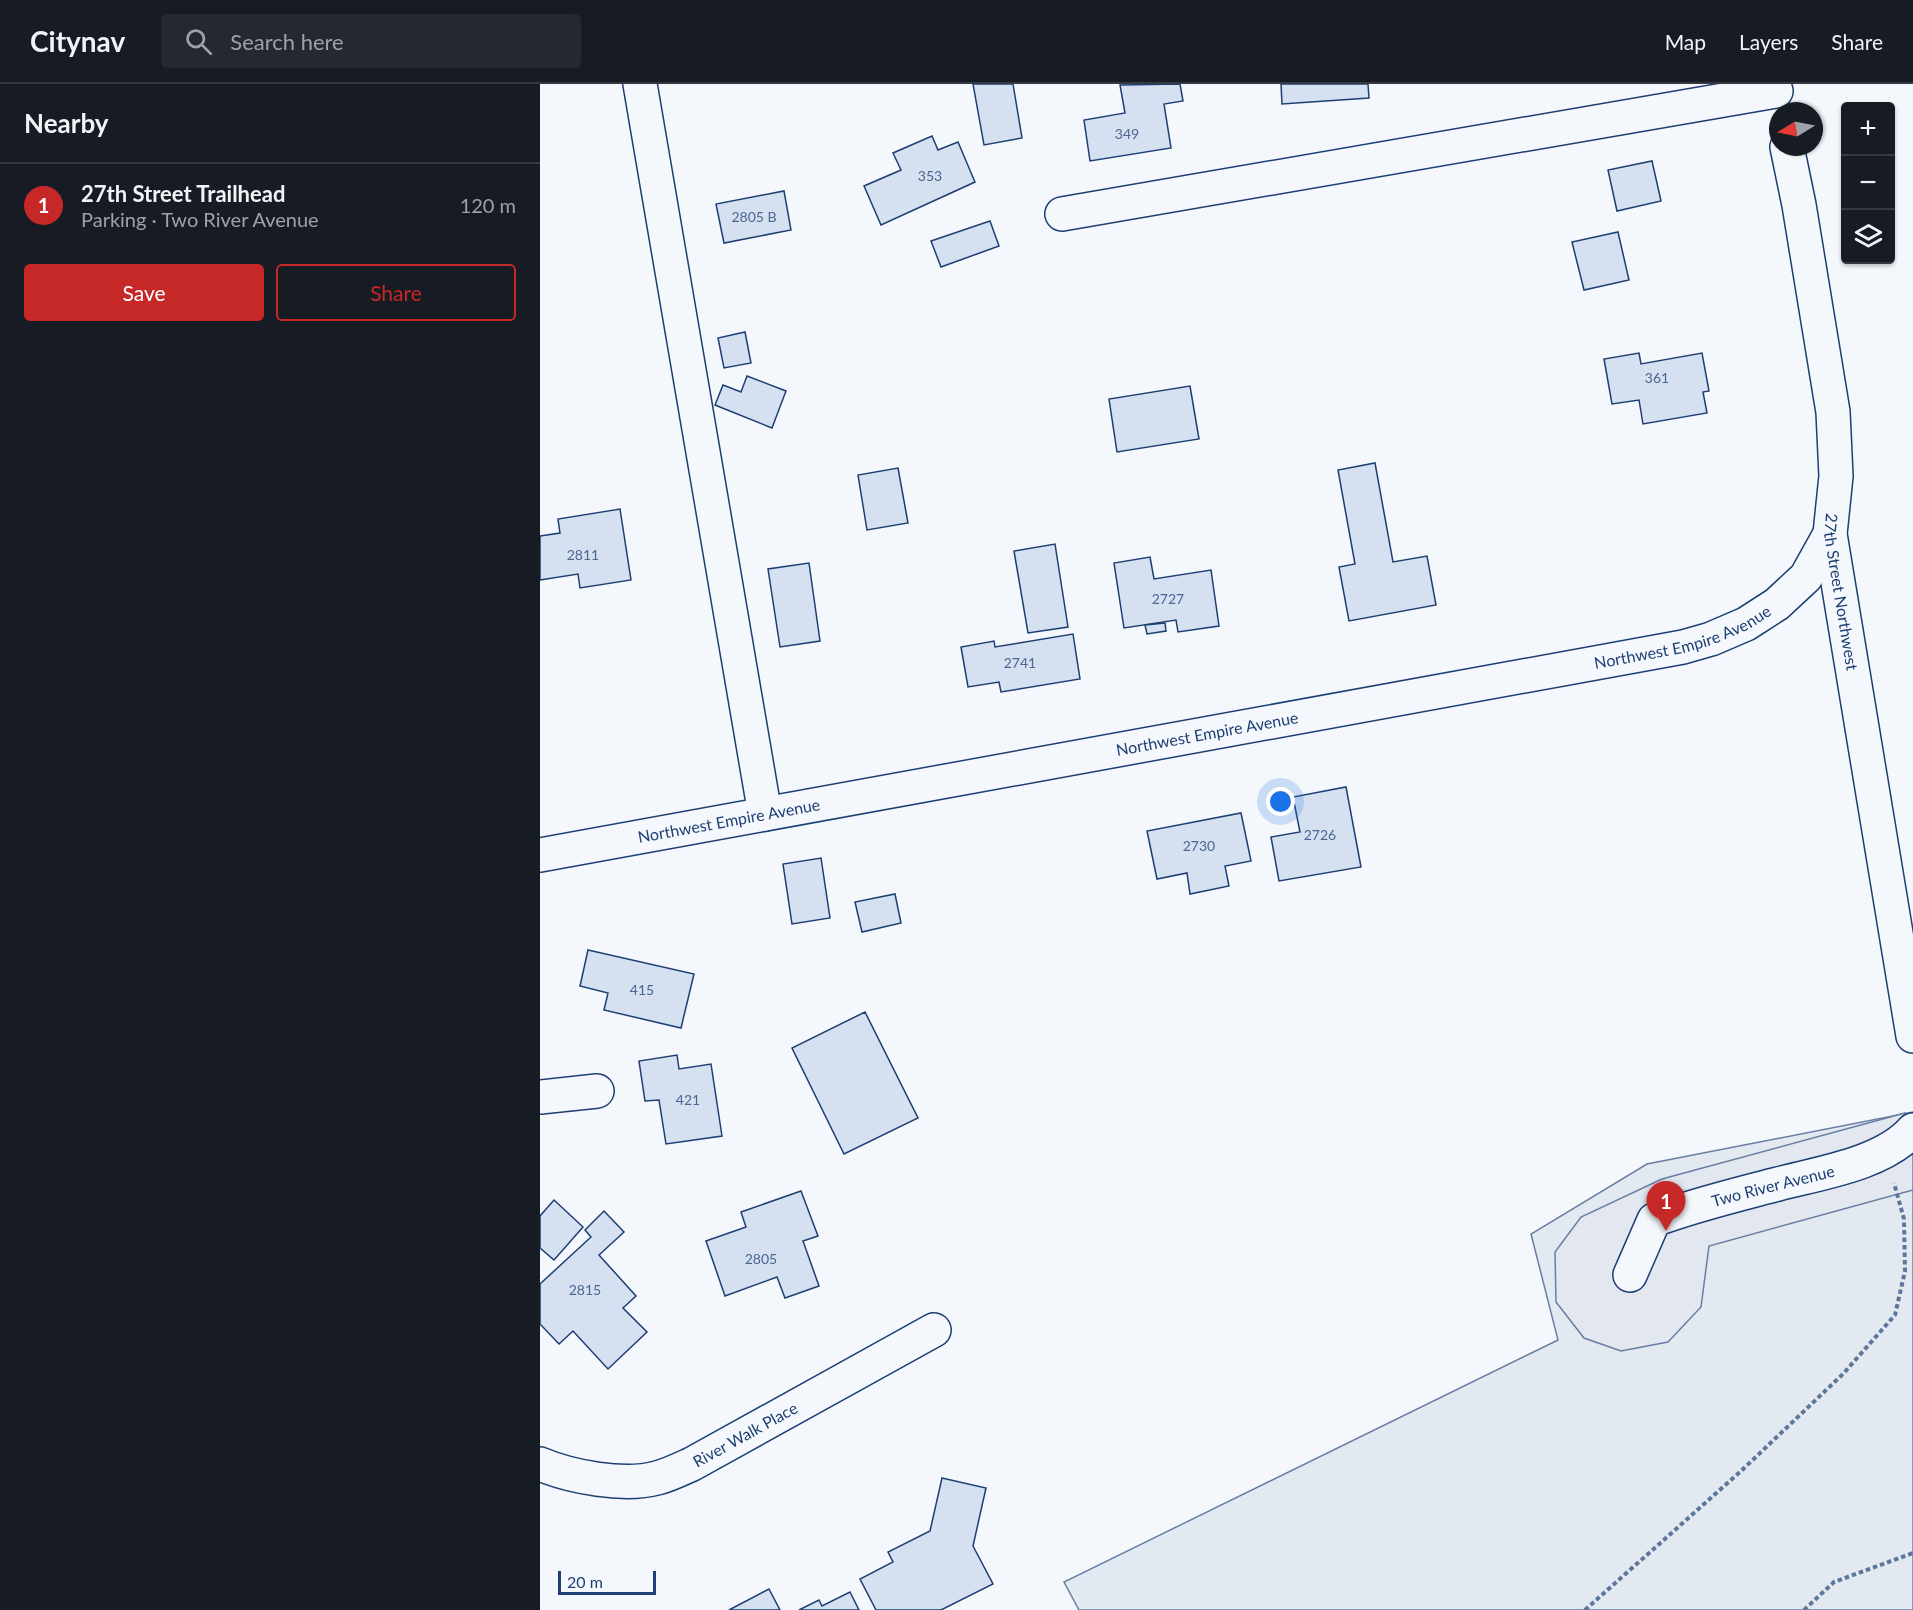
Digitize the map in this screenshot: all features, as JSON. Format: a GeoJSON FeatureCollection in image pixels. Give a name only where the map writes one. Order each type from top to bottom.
{"type":"FeatureCollection","features":[{"type":"Feature","properties":{"kind":"street"},"geometry":{"type":"LineString","coordinates":[[640,84],[765,814]]}},
{"type":"Feature","properties":{"kind":"street"},"geometry":{"type":"LineString","coordinates":[[1062,214],[1777,95]]}},
{"type":"Feature","properties":{"kind":"street","name":"27th Street Northwest"},"geometry":{"type":"LineString","coordinates":[[1789,156],[1833,412],[1836,476],[1830,534],[1913,1036]]}},
{"type":"Feature","properties":{"kind":"street","name":"Northwest Empire Avenue"},"geometry":{"type":"LineString","coordinates":[[540,855],[1683,647],[1711,639],[1746,624],[1777,604],[1806,577],[1830,534]]}},
{"type":"Feature","properties":{"kind":"street"},"geometry":{"type":"LineString","coordinates":[[540,1097],[597,1091]]}},
{"type":"Feature","properties":{"kind":"street","name":"Two River Avenue"},"geometry":{"type":"LineString","coordinates":[[1630,1275],[1654,1221],[1689,1207],[1842,1167],[1885,1153],[1912,1131]]}},
{"type":"Feature","properties":{"kind":"street","name":"River Walk Place"},"geometry":{"type":"LineString","coordinates":[[540,1464],[598,1479],[617,1481],[656,1479],[692,1464],[934,1330]]}},
{"type":"Feature","properties":{"kind":"path"},"geometry":{"type":"LineString","coordinates":[[1585,1610],[1740,1472],[1843,1374],[1895,1315],[1905,1271],[1904,1219],[1885,1153]]}},
{"type":"Feature","properties":{"kind":"path"},"geometry":{"type":"LineString","coordinates":[[1804,1610],[1834,1582],[1913,1553]]}},
{"type":"Feature","properties":{"kind":"shaded area"},"geometry":{"type":"Polygon","coordinates":[[[1913,1112],[1913,1610],[1079,1610],[1064,1582],[1558,1340],[1531,1234],[1647,1164],[1913,1112]]]}},
{"type":"Feature","properties":{"kind":"shaded area"},"geometry":{"type":"Polygon","coordinates":[[[1905,1113],[1913,1144],[1913,1190],[1709,1246],[1701,1307],[1668,1342],[1621,1351],[1584,1338],[1556,1302],[1555,1252],[1581,1217],[1662,1179],[1905,1113]]]}},
{"type":"Feature","properties":{"kind":"building"},"geometry":{"type":"Polygon","coordinates":[[[973,84],[1013,84],[1022,138],[984,145],[973,84]]]}},
{"type":"Feature","properties":{"kind":"building"},"geometry":{"type":"Polygon","coordinates":[[[1180,84],[1183,101],[1164,104],[1171,148],[1090,161],[1084,120],[1125,113],[1120,85],[1180,84]]]}},
{"type":"Feature","properties":{"kind":"building"},"geometry":{"type":"Polygon","coordinates":[[[1281,84],[1368,84],[1369,98],[1282,104],[1281,84]]]}},
{"type":"Feature","properties":{"kind":"building"},"geometry":{"type":"Polygon","coordinates":[[[932,136],[938,150],[958,142],[975,182],[881,225],[864,186],[901,170],[893,153],[932,136]]]}},
{"type":"Feature","properties":{"kind":"building"},"geometry":{"type":"Polygon","coordinates":[[[1652,161],[1661,201],[1617,211],[1608,170],[1652,161]]]}},
{"type":"Feature","properties":{"kind":"building"},"geometry":{"type":"Polygon","coordinates":[[[784,191],[791,230],[724,243],[716,204],[784,191]]]}},
{"type":"Feature","properties":{"kind":"building"},"geometry":{"type":"Polygon","coordinates":[[[990,221],[999,246],[941,267],[931,241],[990,221]]]}},
{"type":"Feature","properties":{"kind":"building"},"geometry":{"type":"Polygon","coordinates":[[[1618,232],[1629,280],[1584,290],[1572,242],[1618,232]]]}},
{"type":"Feature","properties":{"kind":"building"},"geometry":{"type":"Polygon","coordinates":[[[745,332],[751,363],[724,368],[718,338],[745,332]]]}},
{"type":"Feature","properties":{"kind":"building"},"geometry":{"type":"Polygon","coordinates":[[[1639,353],[1641,364],[1702,353],[1709,391],[1703,392],[1707,413],[1643,424],[1639,400],[1612,404],[1604,359],[1639,353]]]}},
{"type":"Feature","properties":{"kind":"building"},"geometry":{"type":"Polygon","coordinates":[[[747,376],[786,391],[772,428],[715,405],[723,385],[741,392],[747,376]]]}},
{"type":"Feature","properties":{"kind":"building"},"geometry":{"type":"Polygon","coordinates":[[[1190,386],[1199,439],[1117,452],[1109,399],[1190,386]]]}},
{"type":"Feature","properties":{"kind":"building"},"geometry":{"type":"Polygon","coordinates":[[[1375,463],[1393,562],[1427,556],[1436,605],[1349,621],[1339,567],[1355,564],[1338,470],[1375,463]]]}},
{"type":"Feature","properties":{"kind":"building"},"geometry":{"type":"Polygon","coordinates":[[[898,468],[908,523],[867,530],[858,475],[898,468]]]}},
{"type":"Feature","properties":{"kind":"building"},"geometry":{"type":"Polygon","coordinates":[[[620,509],[631,580],[580,588],[578,574],[540,580],[540,536],[560,533],[558,519],[620,509]]]}},
{"type":"Feature","properties":{"kind":"building"},"geometry":{"type":"Polygon","coordinates":[[[1055,544],[1068,627],[1028,633],[1014,551],[1055,544]]]}},
{"type":"Feature","properties":{"kind":"building"},"geometry":{"type":"Polygon","coordinates":[[[1150,557],[1154,579],[1211,570],[1219,626],[1178,632],[1176,620],[1124,628],[1114,563],[1150,557]]]}},
{"type":"Feature","properties":{"kind":"building"},"geometry":{"type":"Polygon","coordinates":[[[809,563],[820,641],[780,647],[768,569],[809,563]]]}},
{"type":"Feature","properties":{"kind":"building"},"geometry":{"type":"Polygon","coordinates":[[[1165,623],[1166,631],[1147,634],[1145,625],[1165,623]]]}},
{"type":"Feature","properties":{"kind":"building"},"geometry":{"type":"Polygon","coordinates":[[[1073,634],[1080,679],[1001,692],[999,682],[968,687],[961,647],[994,641],[995,647],[1073,634]]]}},
{"type":"Feature","properties":{"kind":"building"},"geometry":{"type":"Polygon","coordinates":[[[1346,787],[1361,867],[1279,881],[1271,837],[1300,832],[1293,797],[1346,787]]]}},
{"type":"Feature","properties":{"kind":"building"},"geometry":{"type":"Polygon","coordinates":[[[1241,813],[1251,861],[1225,866],[1229,886],[1190,894],[1187,873],[1157,879],[1147,831],[1241,813]]]}},
{"type":"Feature","properties":{"kind":"building"},"geometry":{"type":"Polygon","coordinates":[[[821,858],[830,918],[792,924],[783,864],[821,858]]]}},
{"type":"Feature","properties":{"kind":"building"},"geometry":{"type":"Polygon","coordinates":[[[895,894],[901,923],[862,932],[855,902],[895,894]]]}},
{"type":"Feature","properties":{"kind":"building"},"geometry":{"type":"Polygon","coordinates":[[[588,950],[694,974],[681,1028],[604,1010],[608,993],[580,986],[588,950]]]}},
{"type":"Feature","properties":{"kind":"building"},"geometry":{"type":"Polygon","coordinates":[[[865,1012],[918,1118],[844,1154],[792,1048],[865,1012]]]}},
{"type":"Feature","properties":{"kind":"building"},"geometry":{"type":"Polygon","coordinates":[[[677,1055],[679,1069],[711,1064],[722,1136],[666,1144],[659,1100],[645,1101],[639,1061],[677,1055]]]}},
{"type":"Feature","properties":{"kind":"building"},"geometry":{"type":"Polygon","coordinates":[[[801,1191],[818,1236],[803,1241],[819,1286],[785,1298],[777,1277],[725,1296],[706,1241],[746,1227],[741,1212],[801,1191]]]}},
{"type":"Feature","properties":{"kind":"building"},"geometry":{"type":"Polygon","coordinates":[[[554,1200],[583,1227],[554,1260],[540,1248],[540,1216],[554,1200]]]}},
{"type":"Feature","properties":{"kind":"building"},"geometry":{"type":"Polygon","coordinates":[[[604,1211],[624,1232],[599,1255],[636,1296],[623,1308],[647,1332],[608,1369],[573,1331],[559,1344],[540,1324],[540,1284],[591,1237],[585,1230],[604,1211]]]}},
{"type":"Feature","properties":{"kind":"building"},"geometry":{"type":"Polygon","coordinates":[[[942,1478],[986,1488],[973,1546],[993,1584],[941,1610],[876,1610],[860,1579],[893,1562],[888,1552],[930,1531],[942,1478]]]}},
{"type":"Feature","properties":{"kind":"building"},"geometry":{"type":"Polygon","coordinates":[[[769,1589],[780,1610],[729,1610],[769,1589]]]}},
{"type":"Feature","properties":{"kind":"building"},"geometry":{"type":"Polygon","coordinates":[[[850,1592],[859,1610],[799,1610],[819,1600],[822,1606],[850,1592]]]}},
{"type":"Feature","properties":{"kind":"place","name":"27th Street Trailhead"},"geometry":{"type":"Point","coordinates":[1666,1231]}}]}
